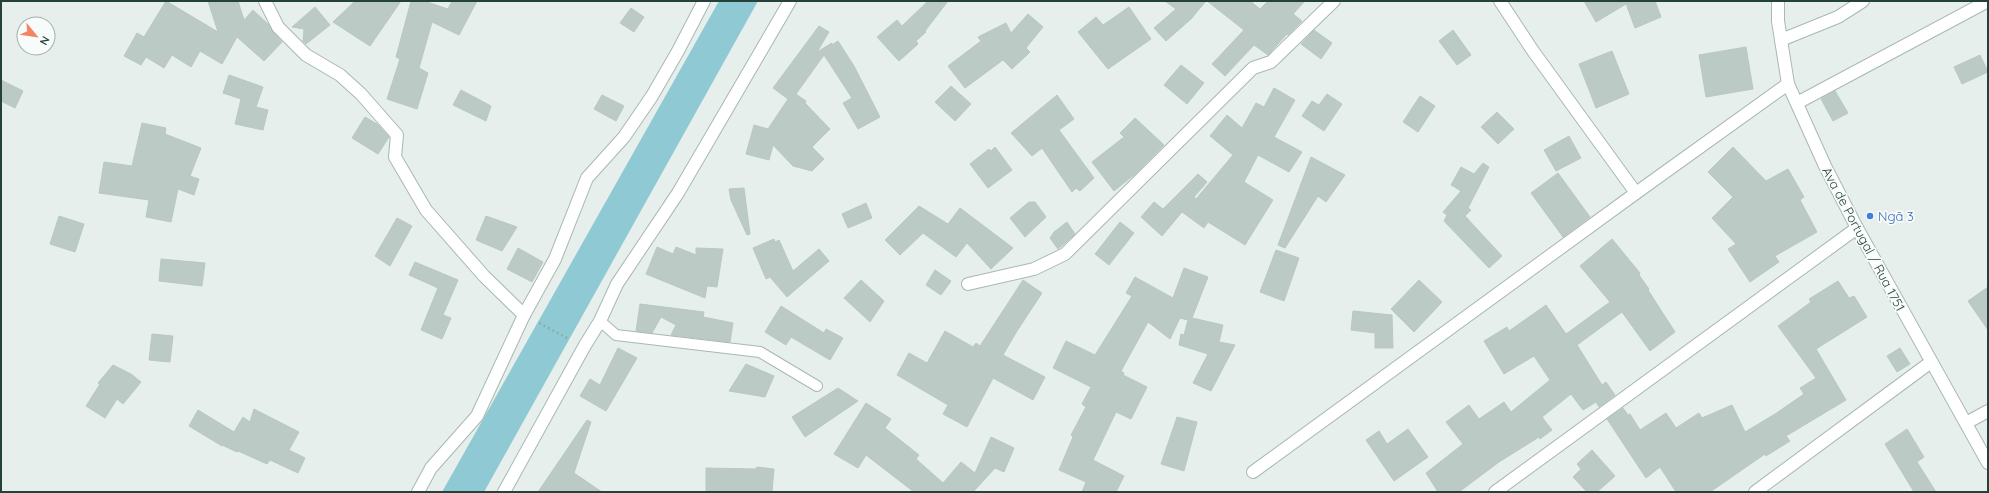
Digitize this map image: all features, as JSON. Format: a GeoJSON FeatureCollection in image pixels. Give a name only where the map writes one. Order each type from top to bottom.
{"type":"FeatureCollection","features":[{"type":"Feature","properties":{"kind":"street"},"geometry":{"type":"LineString","coordinates":[[265,1],[278,27],[306,55],[340,74],[361,94],[397,135],[395,157],[426,210],[484,276],[524,315]]}},
{"type":"Feature","properties":{"kind":"street"},"geometry":{"type":"LineString","coordinates":[[418,492],[431,468],[476,416],[524,315],[555,259],[587,178],[624,138],[652,96],[678,51],[704,1]]}},
{"type":"Feature","properties":{"kind":"street"},"geometry":{"type":"LineString","coordinates":[[504,492],[584,347],[600,321],[617,284],[678,193],[790,1]]}},
{"type":"Feature","properties":{"kind":"street"},"geometry":{"type":"LineString","coordinates":[[968,284],[1034,269],[1065,254],[1253,68],[1271,62],[1334,1]]}},
{"type":"Feature","properties":{"kind":"street"},"geometry":{"type":"LineString","coordinates":[[1500,1],[1533,51],[1636,193]]}},
{"type":"Feature","properties":{"kind":"street","name":"Ava de Portugal / Rua 1751"},"geometry":{"type":"LineString","coordinates":[[1778,1],[1778,21],[1788,84],[1825,166],[1857,228],[1988,463]]}},
{"type":"Feature","properties":{"kind":"street"},"geometry":{"type":"LineString","coordinates":[[1781,40],[1838,17],[1863,1]]}},
{"type":"Feature","properties":{"kind":"street"},"geometry":{"type":"LineString","coordinates":[[1797,103],[1988,1]]}},
{"type":"Feature","properties":{"kind":"street"},"geometry":{"type":"LineString","coordinates":[[1253,472],[1788,84]]}},
{"type":"Feature","properties":{"kind":"street"},"geometry":{"type":"LineString","coordinates":[[1495,492],[1857,228]]}},
{"type":"Feature","properties":{"kind":"street"},"geometry":{"type":"LineString","coordinates":[[1755,492],[1932,362]]}},
{"type":"Feature","properties":{"kind":"street"},"geometry":{"type":"LineString","coordinates":[[1966,423],[1988,411]]}},
{"type":"Feature","properties":{"kind":"lane"},"geometry":{"type":"LineString","coordinates":[[600,321],[616,335],[760,352],[817,386]]}},
{"type":"Feature","properties":{"kind":"path"},"geometry":{"type":"LineString","coordinates":[[524,315],[584,347]]}},
{"type":"Feature","properties":{"kind":"water"},"geometry":{"type":"Polygon","coordinates":[[[719,1],[758,1],[484,492],[442,492],[719,1]]]}},
{"type":"Feature","properties":{"kind":"building"},"geometry":{"type":"Polygon","coordinates":[[[166,1],[218,32],[208,1],[238,1],[244,20],[253,10],[269,25],[282,42],[264,61],[237,37],[222,64],[200,51],[191,67],[172,55],[164,68],[146,57],[141,65],[124,56],[137,33],[144,37],[166,1]]]}},
{"type":"Feature","properties":{"kind":"building"},"geometry":{"type":"Polygon","coordinates":[[[355,1],[401,1],[370,46],[333,22],[355,1]]]}},
{"type":"Feature","properties":{"kind":"building"},"geometry":{"type":"Polygon","coordinates":[[[411,1],[424,1],[448,9],[452,1],[477,1],[459,35],[432,22],[419,68],[428,73],[417,109],[387,99],[400,59],[396,57],[411,1]]]}},
{"type":"Feature","properties":{"kind":"building"},"geometry":{"type":"Polygon","coordinates":[[[928,1],[948,1],[925,31],[926,32],[916,41],[918,44],[899,61],[877,37],[897,20],[902,26],[928,1]]]}},
{"type":"Feature","properties":{"kind":"building"},"geometry":{"type":"Polygon","coordinates":[[[1165,1],[1206,1],[1191,19],[1166,41],[1154,28],[1176,9],[1165,1]]]}},
{"type":"Feature","properties":{"kind":"building"},"geometry":{"type":"Polygon","coordinates":[[[1207,1],[1250,1],[1260,9],[1268,1],[1305,1],[1293,14],[1302,21],[1288,35],[1287,34],[1268,55],[1254,45],[1225,76],[1212,64],[1244,30],[1207,1]]]}},
{"type":"Feature","properties":{"kind":"building"},"geometry":{"type":"Polygon","coordinates":[[[1584,1],[1655,1],[1661,17],[1635,28],[1626,4],[1596,22],[1584,1]]]}},
{"type":"Feature","properties":{"kind":"building"},"geometry":{"type":"Polygon","coordinates":[[[315,7],[330,25],[306,44],[303,41],[304,29],[292,27],[315,7]]]}},
{"type":"Feature","properties":{"kind":"building"},"geometry":{"type":"Polygon","coordinates":[[[1129,7],[1151,39],[1108,69],[1078,32],[1096,17],[1103,25],[1129,7]]]}},
{"type":"Feature","properties":{"kind":"building"},"geometry":{"type":"Polygon","coordinates":[[[631,8],[644,17],[634,32],[620,23],[631,8]]]}},
{"type":"Feature","properties":{"kind":"building"},"geometry":{"type":"Polygon","coordinates":[[[1028,14],[1043,27],[1026,48],[1030,52],[1012,69],[1003,60],[965,88],[948,66],[981,41],[978,37],[1006,23],[1011,33],[1028,14]]]}},
{"type":"Feature","properties":{"kind":"building"},"geometry":{"type":"Polygon","coordinates":[[[819,26],[829,32],[817,52],[838,41],[854,66],[880,117],[858,129],[843,103],[852,98],[824,55],[796,94],[806,101],[805,103],[830,129],[812,147],[824,159],[812,171],[793,166],[773,145],[769,160],[746,154],[754,125],[768,129],[788,99],[773,88],[819,26]]]}},
{"type":"Feature","properties":{"kind":"building"},"geometry":{"type":"Polygon","coordinates":[[[1314,30],[1332,43],[1321,59],[1301,44],[1314,30]]]}},
{"type":"Feature","properties":{"kind":"building"},"geometry":{"type":"Polygon","coordinates":[[[1453,30],[1471,55],[1457,65],[1439,41],[1453,30]]]}},
{"type":"Feature","properties":{"kind":"building"},"geometry":{"type":"Polygon","coordinates":[[[1746,47],[1753,89],[1706,97],[1699,55],[1746,47]]]}},
{"type":"Feature","properties":{"kind":"building"},"geometry":{"type":"Polygon","coordinates":[[[1612,51],[1629,94],[1596,108],[1579,64],[1612,51]]]}},
{"type":"Feature","properties":{"kind":"building"},"geometry":{"type":"Polygon","coordinates":[[[1980,55],[1988,72],[1962,84],[1954,67],[1980,55]]]}},
{"type":"Feature","properties":{"kind":"building"},"geometry":{"type":"Polygon","coordinates":[[[1181,65],[1204,83],[1187,104],[1164,85],[1181,65]]]}},
{"type":"Feature","properties":{"kind":"building"},"geometry":{"type":"Polygon","coordinates":[[[229,75],[263,87],[256,107],[268,110],[263,130],[235,124],[241,99],[223,93],[229,75]]]}},
{"type":"Feature","properties":{"kind":"building"},"geometry":{"type":"Polygon","coordinates":[[[1,80],[23,91],[15,108],[1,101],[1,80]]]}},
{"type":"Feature","properties":{"kind":"building"},"geometry":{"type":"Polygon","coordinates":[[[951,86],[971,104],[955,121],[935,102],[951,86]]]}},
{"type":"Feature","properties":{"kind":"building"},"geometry":{"type":"Polygon","coordinates":[[[1274,88],[1295,100],[1274,137],[1302,152],[1289,172],[1258,155],[1244,182],[1273,200],[1245,245],[1208,222],[1204,228],[1182,212],[1162,236],[1141,217],[1154,202],[1163,209],[1198,174],[1207,182],[1194,197],[1196,199],[1233,155],[1210,136],[1227,115],[1242,128],[1256,103],[1264,107],[1274,88]]]}},
{"type":"Feature","properties":{"kind":"building"},"geometry":{"type":"Polygon","coordinates":[[[461,90],[491,106],[486,121],[453,105],[461,90]]]}},
{"type":"Feature","properties":{"kind":"building"},"geometry":{"type":"Polygon","coordinates":[[[1835,91],[1848,113],[1833,121],[1821,99],[1835,91]]]}},
{"type":"Feature","properties":{"kind":"building"},"geometry":{"type":"Polygon","coordinates":[[[1327,94],[1342,104],[1324,131],[1302,116],[1312,101],[1319,105],[1327,94]]]}},
{"type":"Feature","properties":{"kind":"building"},"geometry":{"type":"Polygon","coordinates":[[[602,95],[624,106],[616,121],[594,109],[602,95]]]}},
{"type":"Feature","properties":{"kind":"building"},"geometry":{"type":"Polygon","coordinates":[[[1057,95],[1074,119],[1059,130],[1094,178],[1080,191],[1076,188],[1072,192],[1042,148],[1032,156],[1011,133],[1057,95]]]}},
{"type":"Feature","properties":{"kind":"building"},"geometry":{"type":"Polygon","coordinates":[[[1420,96],[1435,106],[1418,132],[1403,122],[1420,96]]]}},
{"type":"Feature","properties":{"kind":"building"},"geometry":{"type":"Polygon","coordinates":[[[1497,112],[1514,129],[1498,144],[1481,127],[1497,112]]]}},
{"type":"Feature","properties":{"kind":"building"},"geometry":{"type":"Polygon","coordinates":[[[365,117],[377,124],[389,137],[378,154],[352,138],[365,117]]]}},
{"type":"Feature","properties":{"kind":"building"},"geometry":{"type":"Polygon","coordinates":[[[1135,118],[1164,145],[1135,174],[1114,191],[1092,162],[1124,137],[1120,133],[1135,118]]]}},
{"type":"Feature","properties":{"kind":"building"},"geometry":{"type":"Polygon","coordinates":[[[142,123],[166,128],[165,134],[201,148],[190,176],[199,179],[194,195],[178,189],[171,222],[146,217],[149,200],[99,193],[104,162],[132,166],[142,123]]]}},
{"type":"Feature","properties":{"kind":"building"},"geometry":{"type":"Polygon","coordinates":[[[1569,136],[1581,158],[1556,171],[1544,150],[1569,136]]]}},
{"type":"Feature","properties":{"kind":"building"},"geometry":{"type":"Polygon","coordinates":[[[995,147],[1012,170],[988,188],[970,164],[989,149],[991,151],[995,147]]]}},
{"type":"Feature","properties":{"kind":"building"},"geometry":{"type":"Polygon","coordinates":[[[1733,147],[1766,181],[1788,169],[1804,197],[1800,200],[1817,232],[1775,256],[1779,262],[1750,282],[1728,249],[1736,244],[1712,218],[1733,197],[1708,172],[1733,147]]]}},
{"type":"Feature","properties":{"kind":"building"},"geometry":{"type":"Polygon","coordinates":[[[1311,157],[1345,175],[1326,202],[1318,196],[1285,248],[1278,245],[1311,157]]]}},
{"type":"Feature","properties":{"kind":"building"},"geometry":{"type":"Polygon","coordinates":[[[1483,163],[1489,167],[1468,208],[1471,210],[1465,216],[1502,256],[1489,268],[1444,221],[1447,215],[1443,212],[1461,191],[1451,185],[1461,167],[1474,174],[1483,163]]]}},
{"type":"Feature","properties":{"kind":"building"},"geometry":{"type":"Polygon","coordinates":[[[1558,173],[1590,217],[1563,237],[1531,193],[1558,173]]]}},
{"type":"Feature","properties":{"kind":"building"},"geometry":{"type":"Polygon","coordinates":[[[744,188],[750,234],[747,235],[731,200],[729,189],[744,188]]]}},
{"type":"Feature","properties":{"kind":"building"},"geometry":{"type":"Polygon","coordinates":[[[1029,202],[1035,202],[1046,217],[1025,237],[1010,218],[1029,202]]]}},
{"type":"Feature","properties":{"kind":"building"},"geometry":{"type":"Polygon","coordinates":[[[866,203],[872,218],[848,228],[842,214],[866,203]]]}},
{"type":"Feature","properties":{"kind":"building"},"geometry":{"type":"Polygon","coordinates":[[[919,206],[948,224],[960,208],[1013,248],[991,269],[967,243],[956,257],[923,233],[900,255],[885,240],[919,206]]]}},
{"type":"Feature","properties":{"kind":"building"},"geometry":{"type":"Polygon","coordinates":[[[59,216],[84,224],[75,252],[50,244],[59,216]]]}},
{"type":"Feature","properties":{"kind":"building"},"geometry":{"type":"Polygon","coordinates":[[[486,216],[517,227],[502,251],[476,240],[486,216]]]}},
{"type":"Feature","properties":{"kind":"building"},"geometry":{"type":"Polygon","coordinates":[[[397,218],[412,226],[390,266],[375,256],[397,218]]]}},
{"type":"Feature","properties":{"kind":"building"},"geometry":{"type":"Polygon","coordinates":[[[1067,222],[1075,234],[1058,249],[1050,238],[1054,232],[1067,222]]]}},
{"type":"Feature","properties":{"kind":"building"},"geometry":{"type":"Polygon","coordinates":[[[1120,222],[1134,233],[1109,265],[1095,254],[1120,222]]]}},
{"type":"Feature","properties":{"kind":"building"},"geometry":{"type":"Polygon","coordinates":[[[774,239],[775,242],[779,240],[793,271],[819,249],[829,261],[787,297],[770,277],[766,279],[753,248],[774,239]]]}},
{"type":"Feature","properties":{"kind":"building"},"geometry":{"type":"Polygon","coordinates":[[[1612,239],[1640,273],[1639,275],[1675,332],[1650,351],[1622,312],[1577,345],[1602,385],[1606,382],[1615,395],[1599,407],[1596,402],[1583,410],[1571,394],[1542,417],[1552,430],[1540,439],[1539,437],[1499,462],[1459,492],[1438,492],[1426,473],[1463,444],[1446,422],[1469,405],[1479,419],[1504,402],[1511,412],[1550,380],[1534,356],[1504,374],[1484,341],[1507,327],[1509,331],[1546,305],[1566,334],[1610,302],[1580,266],[1612,239]]]}},
{"type":"Feature","properties":{"kind":"building"},"geometry":{"type":"Polygon","coordinates":[[[657,247],[673,254],[676,247],[696,255],[696,248],[723,249],[717,287],[707,286],[705,298],[646,274],[657,247]]]}},
{"type":"Feature","properties":{"kind":"building"},"geometry":{"type":"Polygon","coordinates":[[[518,248],[543,262],[532,282],[507,269],[518,248]]]}},
{"type":"Feature","properties":{"kind":"building"},"geometry":{"type":"Polygon","coordinates":[[[1276,250],[1299,258],[1284,301],[1260,292],[1276,250]]]}},
{"type":"Feature","properties":{"kind":"building"},"geometry":{"type":"Polygon","coordinates":[[[161,259],[205,263],[202,286],[159,281],[161,259]]]}},
{"type":"Feature","properties":{"kind":"building"},"geometry":{"type":"Polygon","coordinates":[[[415,262],[458,280],[443,315],[451,318],[442,339],[421,330],[438,288],[409,275],[415,262]]]}},
{"type":"Feature","properties":{"kind":"building"},"geometry":{"type":"Polygon","coordinates":[[[1184,268],[1208,277],[1192,318],[1223,325],[1219,342],[1235,345],[1211,391],[1193,383],[1208,354],[1179,345],[1181,334],[1184,335],[1188,320],[1180,318],[1170,339],[1148,322],[1121,371],[1124,373],[1123,375],[1147,387],[1131,419],[1116,412],[1093,460],[1124,476],[1116,492],[1082,492],[1086,482],[1059,470],[1073,437],[1071,435],[1086,407],[1082,404],[1091,387],[1053,368],[1066,341],[1095,355],[1132,296],[1126,293],[1135,277],[1173,298],[1184,268]]]}},
{"type":"Feature","properties":{"kind":"building"},"geometry":{"type":"Polygon","coordinates":[[[935,270],[951,281],[941,295],[926,285],[935,270]]]}},
{"type":"Feature","properties":{"kind":"building"},"geometry":{"type":"Polygon","coordinates":[[[861,280],[884,301],[870,322],[844,298],[861,280]]]}},
{"type":"Feature","properties":{"kind":"building"},"geometry":{"type":"Polygon","coordinates":[[[1023,280],[1042,293],[1003,355],[1045,377],[1033,400],[993,378],[967,427],[943,414],[948,405],[897,375],[909,353],[927,363],[945,331],[973,347],[976,343],[980,346],[1023,280]]]}},
{"type":"Feature","properties":{"kind":"building"},"geometry":{"type":"Polygon","coordinates":[[[1419,280],[1442,302],[1414,332],[1391,309],[1419,280]]]}},
{"type":"Feature","properties":{"kind":"building"},"geometry":{"type":"Polygon","coordinates":[[[1838,281],[1849,298],[1854,296],[1867,317],[1816,349],[1846,400],[1786,436],[1790,441],[1766,456],[1765,454],[1710,492],[1676,492],[1660,467],[1646,478],[1607,419],[1623,408],[1628,415],[1630,414],[1640,430],[1666,413],[1676,428],[1699,413],[1702,418],[1732,405],[1745,432],[1804,394],[1800,388],[1816,378],[1778,326],[1811,302],[1809,299],[1838,281]]]}},
{"type":"Feature","properties":{"kind":"building"},"geometry":{"type":"Polygon","coordinates":[[[1988,287],[1988,330],[1968,301],[1988,287]]]}},
{"type":"Feature","properties":{"kind":"building"},"geometry":{"type":"Polygon","coordinates":[[[640,304],[704,312],[703,317],[733,323],[730,342],[671,335],[676,325],[661,317],[652,333],[636,331],[640,304]]]}},
{"type":"Feature","properties":{"kind":"building"},"geometry":{"type":"Polygon","coordinates":[[[781,306],[824,333],[826,329],[843,338],[830,360],[791,337],[786,345],[765,332],[781,306]]]}},
{"type":"Feature","properties":{"kind":"building"},"geometry":{"type":"Polygon","coordinates":[[[1353,311],[1392,315],[1393,348],[1375,348],[1375,333],[1351,330],[1353,311]]]}},
{"type":"Feature","properties":{"kind":"building"},"geometry":{"type":"Polygon","coordinates":[[[152,334],[173,336],[170,362],[149,360],[152,334]]]}},
{"type":"Feature","properties":{"kind":"building"},"geometry":{"type":"Polygon","coordinates":[[[618,348],[637,358],[606,411],[580,396],[590,379],[600,385],[618,348]]]}},
{"type":"Feature","properties":{"kind":"building"},"geometry":{"type":"Polygon","coordinates":[[[1900,348],[1910,364],[1897,372],[1887,356],[1900,348]]]}},
{"type":"Feature","properties":{"kind":"building"},"geometry":{"type":"Polygon","coordinates":[[[746,364],[774,376],[765,397],[729,391],[746,364]]]}},
{"type":"Feature","properties":{"kind":"building"},"geometry":{"type":"Polygon","coordinates":[[[113,365],[131,374],[141,382],[123,404],[117,399],[105,418],[86,406],[100,384],[98,383],[113,365]]]}},
{"type":"Feature","properties":{"kind":"building"},"geometry":{"type":"Polygon","coordinates":[[[838,388],[858,401],[805,437],[792,417],[838,388]]]}},
{"type":"Feature","properties":{"kind":"building"},"geometry":{"type":"Polygon","coordinates":[[[866,403],[891,419],[885,428],[919,455],[916,459],[943,483],[961,462],[975,473],[991,437],[1014,448],[1004,472],[995,468],[973,492],[914,492],[866,455],[858,468],[834,454],[866,403]]]}},
{"type":"Feature","properties":{"kind":"building"},"geometry":{"type":"Polygon","coordinates":[[[254,409],[299,432],[289,450],[305,458],[298,473],[270,460],[267,464],[238,451],[237,452],[222,446],[189,426],[198,410],[234,432],[243,417],[250,422],[254,409]]]}},
{"type":"Feature","properties":{"kind":"building"},"geometry":{"type":"Polygon","coordinates":[[[1177,417],[1197,422],[1184,471],[1161,464],[1177,417]]]}},
{"type":"Feature","properties":{"kind":"building"},"geometry":{"type":"Polygon","coordinates":[[[587,420],[591,422],[574,473],[602,492],[538,492],[587,420]]]}},
{"type":"Feature","properties":{"kind":"building"},"geometry":{"type":"Polygon","coordinates":[[[1408,429],[1428,457],[1394,481],[1366,440],[1379,431],[1387,444],[1408,429]]]}},
{"type":"Feature","properties":{"kind":"building"},"geometry":{"type":"Polygon","coordinates":[[[1907,429],[1924,457],[1917,462],[1936,492],[1914,492],[1885,444],[1907,429]]]}},
{"type":"Feature","properties":{"kind":"building"},"geometry":{"type":"Polygon","coordinates":[[[1592,450],[1615,476],[1597,492],[1587,492],[1573,477],[1581,469],[1577,464],[1592,450]]]}},
{"type":"Feature","properties":{"kind":"building"},"geometry":{"type":"Polygon","coordinates":[[[757,467],[774,469],[772,492],[706,492],[706,468],[756,469],[757,467]]]}},
{"type":"Feature","properties":{"kind":"place","name":"Ngã 3"},"geometry":{"type":"Point","coordinates":[1870,216]}}]}
